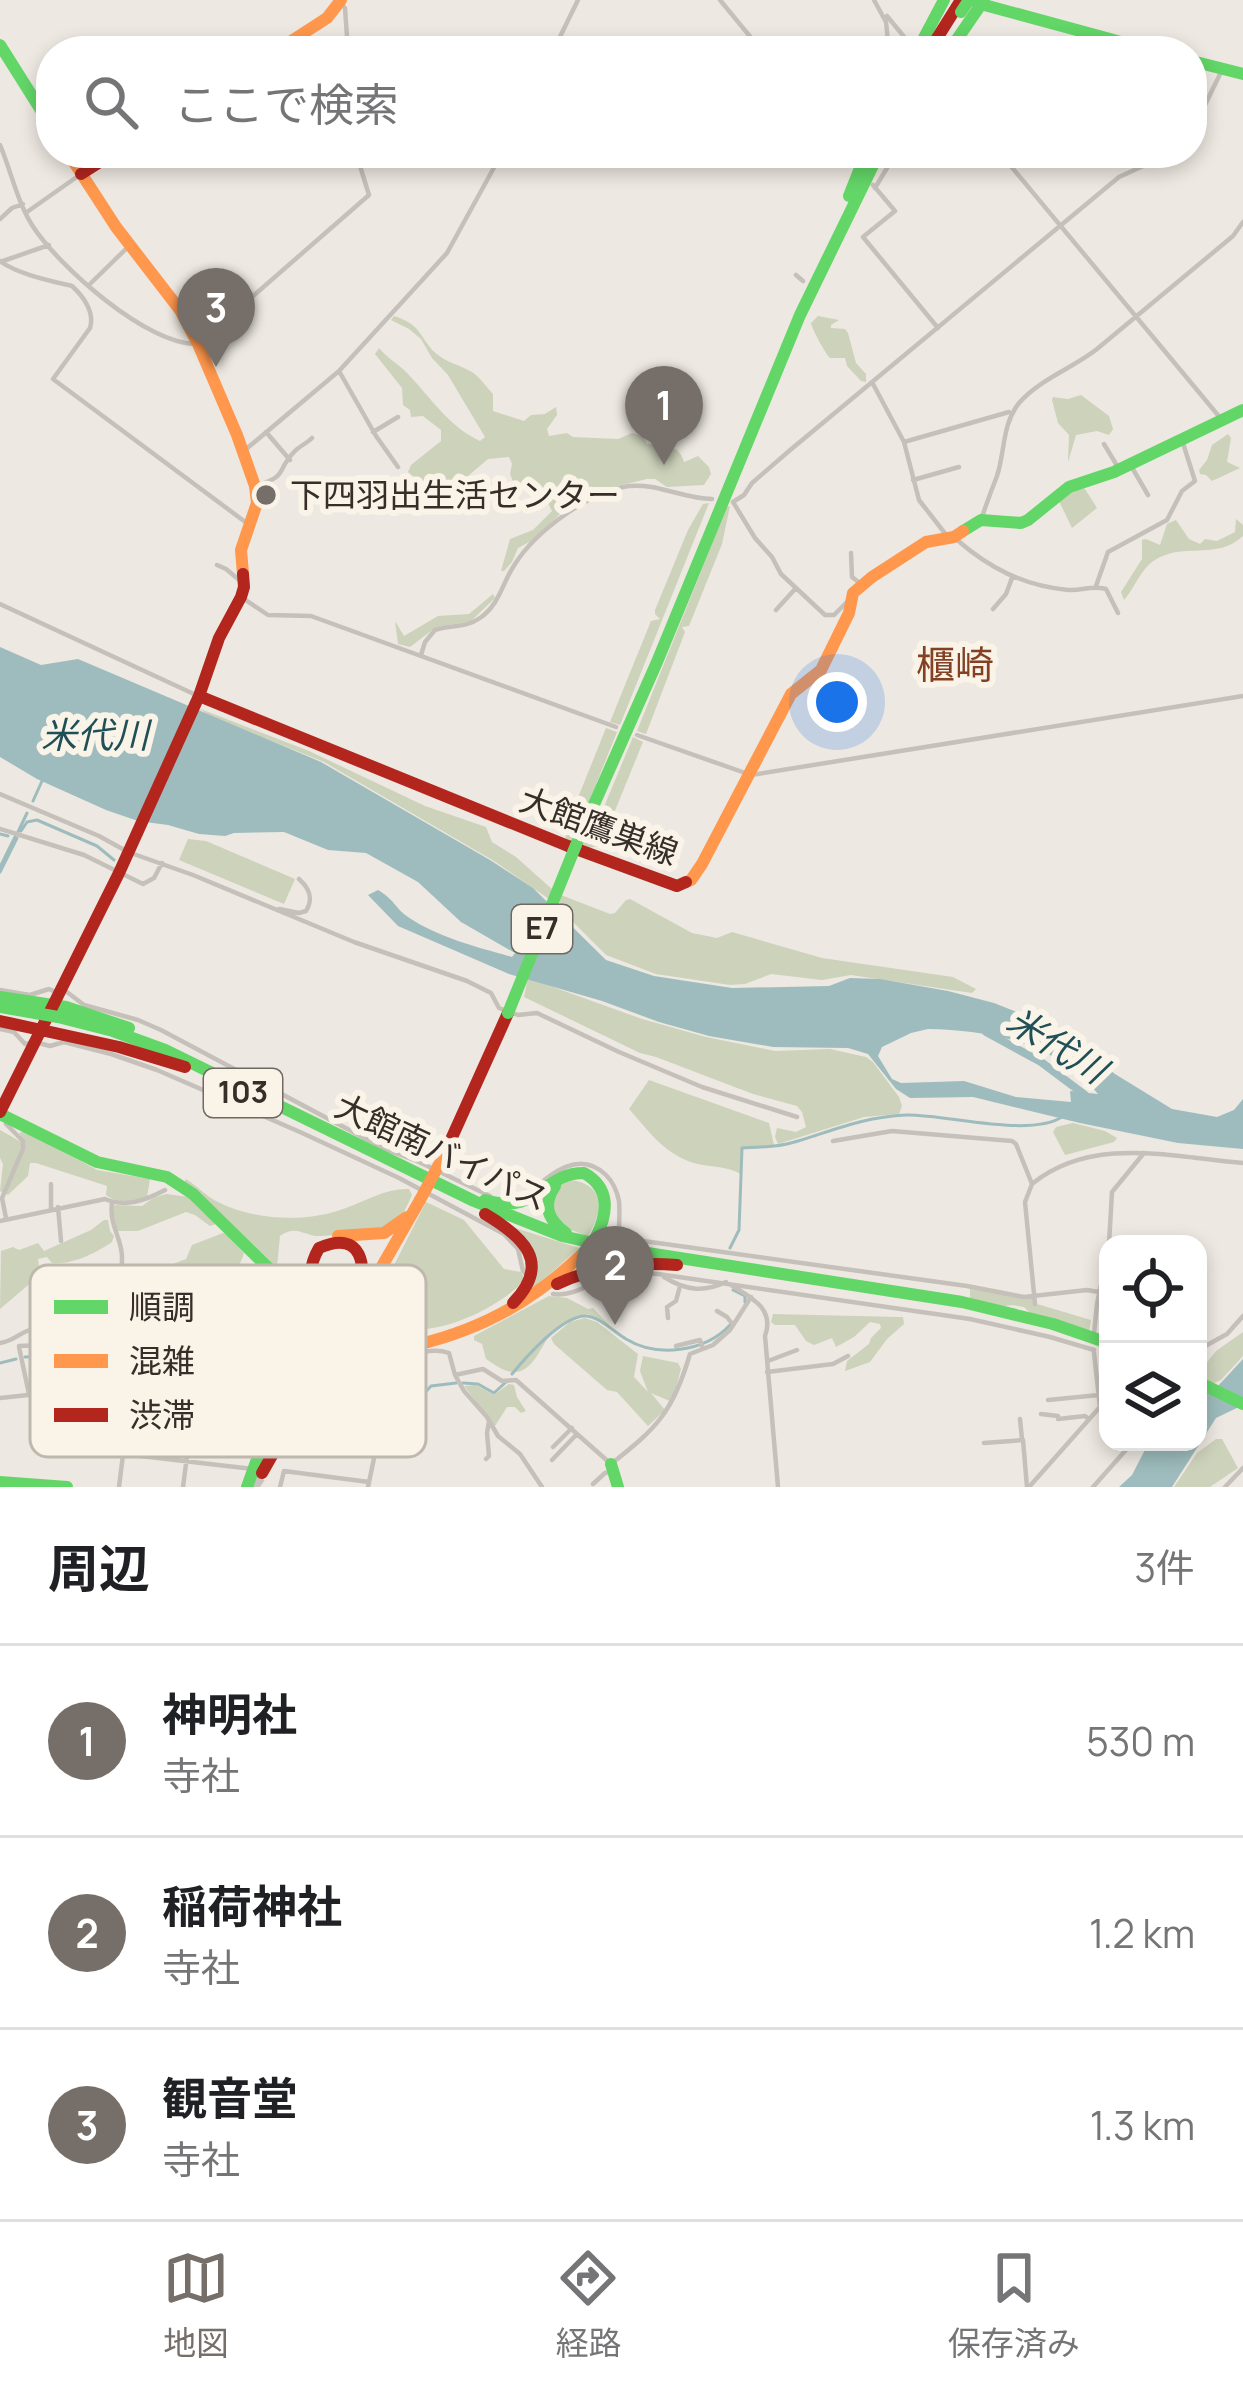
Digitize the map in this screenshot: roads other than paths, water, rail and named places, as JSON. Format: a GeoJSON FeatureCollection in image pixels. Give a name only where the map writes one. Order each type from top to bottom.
{"type":"FeatureCollection","features":[{"type":"Feature","properties":{"kind":"main road"},"geometry":{"type":"LineString","coordinates":[[299,36],[327,18],[340,1]]}},
{"type":"Feature","properties":{"kind":"main road"},"geometry":{"type":"LineString","coordinates":[[932,36],[971,6]]}},
{"type":"Feature","properties":{"kind":"main road"},"geometry":{"type":"LineString","coordinates":[[946,36],[971,6]]}},
{"type":"Feature","properties":{"kind":"main road"},"geometry":{"type":"LineString","coordinates":[[959,36],[971,6]]}},
{"type":"Feature","properties":{"kind":"main road"},"geometry":{"type":"LineString","coordinates":[[971,6],[1093,36]]}},
{"type":"Feature","properties":{"kind":"main road"},"geometry":{"type":"LineString","coordinates":[[0,45],[36,102]]}},
{"type":"Feature","properties":{"kind":"main road"},"geometry":{"type":"LineString","coordinates":[[1207,65],[1243,74]]}},
{"type":"Feature","properties":{"kind":"main road"},"geometry":{"type":"LineString","coordinates":[[0,994],[58,1005],[243,590],[241,550],[257,503],[243,452],[198,344],[169,293],[77,168]]}},
{"type":"Feature","properties":{"kind":"main road"},"geometry":{"type":"LineString","coordinates":[[81,174],[90,168]]}},
{"type":"Feature","properties":{"kind":"main road","name":"E7"},"geometry":{"type":"LineString","coordinates":[[382,1265],[444,1155],[508,1013],[763,385],[864,168]]}},
{"type":"Feature","properties":{"kind":"main road","name":"E7"},"geometry":{"type":"LineString","coordinates":[[576,845],[865,168]]}},
{"type":"Feature","properties":{"kind":"main road","name":"大館鷹巣線"},"geometry":{"type":"LineString","coordinates":[[197,699],[677,886],[697,873],[791,694],[821,670],[849,614],[850,598],[861,584],[926,542],[951,537],[981,520],[1022,523],[1069,487],[1124,467],[1243,410]]}},
{"type":"Feature","properties":{"kind":"main road","name":"大館南バイパス"},"geometry":{"type":"LineString","coordinates":[[0,1017],[39,1026],[58,1005],[541,1229],[643,1252],[986,1306],[1098,1339]]}},
{"type":"Feature","properties":{"kind":"main road"},"geometry":{"type":"LineString","coordinates":[[226,1082],[149,1055],[39,1026],[2,1117],[97,1162],[142,1170],[174,1186],[265,1265]]}},
{"type":"Feature","properties":{"kind":"main road","name":"大館南バイパス"},"geometry":{"type":"LineString","coordinates":[[226,1082],[502,1220],[558,1240],[1019,1316]]}},
{"type":"Feature","properties":{"kind":"main road"},"geometry":{"type":"LineString","coordinates":[[406,1168],[506,1205],[530,1199],[563,1176],[586,1176],[599,1186],[605,1216],[594,1236],[557,1278],[523,1304]]}},
{"type":"Feature","properties":{"kind":"main road"},"geometry":{"type":"LineString","coordinates":[[594,1236],[602,1212],[597,1190],[580,1178],[560,1182],[549,1192],[547,1202],[549,1216],[558,1228],[585,1240],[643,1252]]}},
{"type":"Feature","properties":{"kind":"main road"},"geometry":{"type":"LineString","coordinates":[[423,1182],[499,1222],[529,1250],[533,1265],[529,1286],[492,1316]]}},
{"type":"Feature","properties":{"kind":"main road"},"geometry":{"type":"LineString","coordinates":[[306,1265],[309,1252],[328,1238],[389,1232],[417,1204]]}},
{"type":"Feature","properties":{"kind":"main road"},"geometry":{"type":"LineString","coordinates":[[389,1265],[417,1204]]}},
{"type":"Feature","properties":{"kind":"main road"},"geometry":{"type":"LineString","coordinates":[[310,1265],[315,1252],[333,1241],[353,1246],[363,1265]]}},
{"type":"Feature","properties":{"kind":"main road"},"geometry":{"type":"LineString","coordinates":[[426,1337],[492,1316],[538,1289],[582,1252]]}},
{"type":"Feature","properties":{"kind":"main road"},"geometry":{"type":"LineString","coordinates":[[426,1342],[471,1329],[565,1280],[611,1265],[727,1268]]}},
{"type":"Feature","properties":{"kind":"main road"},"geometry":{"type":"LineString","coordinates":[[426,1334],[470,1325]]}},
{"type":"Feature","properties":{"kind":"main road"},"geometry":{"type":"LineString","coordinates":[[426,1341],[435,1340]]}},
{"type":"Feature","properties":{"kind":"main road"},"geometry":{"type":"LineString","coordinates":[[1207,1386],[1243,1404]]}},
{"type":"Feature","properties":{"kind":"main road"},"geometry":{"type":"LineString","coordinates":[[247,1487],[260,1457]]}},
{"type":"Feature","properties":{"kind":"main road","name":"E7"},"geometry":{"type":"LineString","coordinates":[[257,1471],[269,1457]]}},
{"type":"Feature","properties":{"kind":"main road"},"geometry":{"type":"LineString","coordinates":[[612,1467],[618,1487]]}},
{"type":"Feature","properties":{"kind":"main road"},"geometry":{"type":"LineString","coordinates":[[0,1482],[67,1487]]}},
{"type":"Feature","properties":{"kind":"street"},"geometry":{"type":"LineString","coordinates":[[560,36],[578,0]]}},
{"type":"Feature","properties":{"kind":"street"},"geometry":{"type":"LineString","coordinates":[[720,0],[750,36]]}},
{"type":"Feature","properties":{"kind":"street"},"geometry":{"type":"LineString","coordinates":[[874,0],[903,36]]}},
{"type":"Feature","properties":{"kind":"street"},"geometry":{"type":"LineString","coordinates":[[340,1],[347,36]]}},
{"type":"Feature","properties":{"kind":"street"},"geometry":{"type":"LineString","coordinates":[[883,12],[887,36]]}},
{"type":"Feature","properties":{"kind":"street"},"geometry":{"type":"LineString","coordinates":[[1207,101],[1223,69]]}},
{"type":"Feature","properties":{"kind":"street"},"geometry":{"type":"LineString","coordinates":[[0,145],[37,232],[107,304],[179,342],[198,344],[369,195],[361,168]]}},
{"type":"Feature","properties":{"kind":"street"},"geometry":{"type":"LineString","coordinates":[[243,452],[338,371],[447,253],[494,168]]}},
{"type":"Feature","properties":{"kind":"street"},"geometry":{"type":"LineString","coordinates":[[886,168],[874,187],[895,211],[863,237],[938,328]]}},
{"type":"Feature","properties":{"kind":"street"},"geometry":{"type":"LineString","coordinates":[[1012,168],[1222,420]]}},
{"type":"Feature","properties":{"kind":"street"},"geometry":{"type":"LineString","coordinates":[[850,598],[834,615],[826,615],[781,574],[733,502],[1060,225],[1119,177],[1139,168]]}},
{"type":"Feature","properties":{"kind":"street"},"geometry":{"type":"LineString","coordinates":[[26,213],[81,174]]}},
{"type":"Feature","properties":{"kind":"street"},"geometry":{"type":"LineString","coordinates":[[0,219],[23,204]]}},
{"type":"Feature","properties":{"kind":"street"},"geometry":{"type":"LineString","coordinates":[[981,520],[1001,448],[1020,402],[1049,378],[1079,363],[1233,236],[1243,222]]}},
{"type":"Feature","properties":{"kind":"street"},"geometry":{"type":"LineString","coordinates":[[1,261],[49,245]]}},
{"type":"Feature","properties":{"kind":"street"},"geometry":{"type":"LineString","coordinates":[[89,284],[130,245]]}},
{"type":"Feature","properties":{"kind":"street"},"geometry":{"type":"LineString","coordinates":[[1,261],[72,286],[90,312],[90,328],[53,379],[250,525]]}},
{"type":"Feature","properties":{"kind":"street"},"geometry":{"type":"LineString","coordinates":[[338,371],[398,466]]}},
{"type":"Feature","properties":{"kind":"street"},"geometry":{"type":"LineString","coordinates":[[872,382],[904,442],[919,500],[951,537],[1012,577],[1063,589],[1096,586],[1110,594],[1118,613]]}},
{"type":"Feature","properties":{"kind":"street"},"geometry":{"type":"LineString","coordinates":[[904,442],[1009,412]]}},
{"type":"Feature","properties":{"kind":"street"},"geometry":{"type":"LineString","coordinates":[[373,432],[398,417]]}},
{"type":"Feature","properties":{"kind":"street"},"geometry":{"type":"LineString","coordinates":[[266,432],[290,460]]}},
{"type":"Feature","properties":{"kind":"street"},"geometry":{"type":"LineString","coordinates":[[254,486],[276,480],[311,438]]}},
{"type":"Feature","properties":{"kind":"street"},"geometry":{"type":"LineString","coordinates":[[1096,586],[1108,552],[1167,520],[1182,491],[1195,481],[1182,440]]}},
{"type":"Feature","properties":{"kind":"street"},"geometry":{"type":"LineString","coordinates":[[1104,444],[1148,495]]}},
{"type":"Feature","properties":{"kind":"street"},"geometry":{"type":"LineString","coordinates":[[913,480],[959,467]]}},
{"type":"Feature","properties":{"kind":"street"},"geometry":{"type":"LineString","coordinates":[[421,655],[435,630],[466,625],[491,608],[517,560],[568,512],[629,486],[712,499]]}},
{"type":"Feature","properties":{"kind":"street"},"geometry":{"type":"LineString","coordinates":[[851,553],[852,577],[861,584]]}},
{"type":"Feature","properties":{"kind":"street"},"geometry":{"type":"LineString","coordinates":[[217,565],[268,615],[311,616],[616,727]]}},
{"type":"Feature","properties":{"kind":"street"},"geometry":{"type":"LineString","coordinates":[[993,609],[1012,577]]}},
{"type":"Feature","properties":{"kind":"street"},"geometry":{"type":"LineString","coordinates":[[776,610],[796,588]]}},
{"type":"Feature","properties":{"kind":"street"},"geometry":{"type":"LineString","coordinates":[[0,604],[197,699]]}},
{"type":"Feature","properties":{"kind":"street"},"geometry":{"type":"LineString","coordinates":[[637,735],[751,775],[1243,696]]}},
{"type":"Feature","properties":{"kind":"street"},"geometry":{"type":"LineString","coordinates":[[0,794],[128,852],[486,989],[499,1007],[518,1016],[537,1013],[702,1087],[797,1117]]}},
{"type":"Feature","properties":{"kind":"street"},"geometry":{"type":"LineString","coordinates":[[0,830],[84,855],[146,884],[162,863]]}},
{"type":"Feature","properties":{"kind":"street"},"geometry":{"type":"LineString","coordinates":[[273,908],[306,911],[309,892],[299,879]]}},
{"type":"Feature","properties":{"kind":"street"},"geometry":{"type":"LineString","coordinates":[[58,1005],[84,1005],[138,1020],[159,1032],[226,1082],[302,1129],[504,1234],[518,1250],[529,1277]]}},
{"type":"Feature","properties":{"kind":"street"},"geometry":{"type":"LineString","coordinates":[[0,1017],[25,1044],[39,1026]]}},
{"type":"Feature","properties":{"kind":"street"},"geometry":{"type":"LineString","coordinates":[[39,1026],[46,1046],[68,1042],[226,1082],[310,1113],[495,1198],[517,1199],[556,1171],[574,1163],[589,1165],[615,1188],[622,1235],[674,1246],[727,1268],[850,1302],[970,1315],[1094,1351]]}},
{"type":"Feature","properties":{"kind":"street"},"geometry":{"type":"LineString","coordinates":[[2,1117],[22,1141],[18,1165],[2,1198],[3,1219],[105,1199],[144,1201],[174,1186]]}},
{"type":"Feature","properties":{"kind":"street"},"geometry":{"type":"LineString","coordinates":[[833,1142],[892,1131],[1012,1142],[1032,1184]]}},
{"type":"Feature","properties":{"kind":"street"},"geometry":{"type":"LineString","coordinates":[[1035,1304],[1027,1192],[1056,1167],[1112,1153],[1243,1163]]}},
{"type":"Feature","properties":{"kind":"street"},"geometry":{"type":"LineString","coordinates":[[1109,1235],[1112,1191],[1144,1153]]}},
{"type":"Feature","properties":{"kind":"street"},"geometry":{"type":"LineString","coordinates":[[51,1184],[61,1240]]}},
{"type":"Feature","properties":{"kind":"street"},"geometry":{"type":"LineString","coordinates":[[112,1202],[121,1265]]}},
{"type":"Feature","properties":{"kind":"street"},"geometry":{"type":"LineString","coordinates":[[658,1274],[680,1286],[703,1290],[727,1268]]}},
{"type":"Feature","properties":{"kind":"street"},"geometry":{"type":"LineString","coordinates":[[727,1268],[770,1324],[765,1336],[766,1361],[778,1487]]}},
{"type":"Feature","properties":{"kind":"street"},"geometry":{"type":"LineString","coordinates":[[554,1294],[569,1294],[610,1276],[727,1268],[847,1269],[1024,1297],[1099,1292],[1094,1351],[1099,1395],[1048,1400]]}},
{"type":"Feature","properties":{"kind":"street"},"geometry":{"type":"LineString","coordinates":[[847,1269],[848,1278]]}},
{"type":"Feature","properties":{"kind":"street"},"geometry":{"type":"LineString","coordinates":[[668,1318],[667,1307],[676,1301],[680,1286]]}},
{"type":"Feature","properties":{"kind":"street"},"geometry":{"type":"LineString","coordinates":[[849,1292],[850,1302]]}},
{"type":"Feature","properties":{"kind":"street"},"geometry":{"type":"LineString","coordinates":[[676,1346],[713,1345],[751,1297]]}},
{"type":"Feature","properties":{"kind":"street"},"geometry":{"type":"LineString","coordinates":[[717,1311],[728,1327]]}},
{"type":"Feature","properties":{"kind":"street"},"geometry":{"type":"LineString","coordinates":[[1207,1345],[1227,1334],[1243,1316]]}},
{"type":"Feature","properties":{"kind":"street"},"geometry":{"type":"LineString","coordinates":[[17,1343],[30,1330]]}},
{"type":"Feature","properties":{"kind":"street"},"geometry":{"type":"LineString","coordinates":[[0,1342],[30,1344]]}},
{"type":"Feature","properties":{"kind":"street"},"geometry":{"type":"LineString","coordinates":[[0,1398],[29,1394],[17,1343]]}},
{"type":"Feature","properties":{"kind":"street"},"geometry":{"type":"LineString","coordinates":[[593,1484],[668,1411],[690,1354],[702,1345]]}},
{"type":"Feature","properties":{"kind":"street"},"geometry":{"type":"LineString","coordinates":[[766,1361],[796,1350]]}},
{"type":"Feature","properties":{"kind":"street"},"geometry":{"type":"LineString","coordinates":[[426,1351],[449,1352],[464,1391],[498,1436],[520,1454],[542,1487]]}},
{"type":"Feature","properties":{"kind":"street"},"geometry":{"type":"LineString","coordinates":[[767,1372],[833,1364],[848,1356]]}},
{"type":"Feature","properties":{"kind":"street"},"geometry":{"type":"LineString","coordinates":[[455,1375],[483,1369],[502,1381],[516,1380],[612,1467]]}},
{"type":"Feature","properties":{"kind":"street"},"geometry":{"type":"LineString","coordinates":[[1028,1487],[1099,1408]]}},
{"type":"Feature","properties":{"kind":"street"},"geometry":{"type":"LineString","coordinates":[[1041,1414],[1089,1419]]}},
{"type":"Feature","properties":{"kind":"street"},"geometry":{"type":"LineString","coordinates":[[1020,1420],[1028,1487]]}},
{"type":"Feature","properties":{"kind":"street"},"geometry":{"type":"LineString","coordinates":[[486,1459],[489,1421]]}},
{"type":"Feature","properties":{"kind":"street"},"geometry":{"type":"LineString","coordinates":[[553,1447],[575,1430]]}},
{"type":"Feature","properties":{"kind":"street"},"geometry":{"type":"LineString","coordinates":[[552,1460],[575,1430]]}},
{"type":"Feature","properties":{"kind":"street"},"geometry":{"type":"LineString","coordinates":[[983,1442],[1022,1439]]}},
{"type":"Feature","properties":{"kind":"street"},"geometry":{"type":"LineString","coordinates":[[1093,1487],[1125,1451]]}},
{"type":"Feature","properties":{"kind":"street"},"geometry":{"type":"LineString","coordinates":[[119,1487],[123,1457]]}},
{"type":"Feature","properties":{"kind":"street"},"geometry":{"type":"LineString","coordinates":[[150,1457],[257,1471]]}},
{"type":"Feature","properties":{"kind":"street"},"geometry":{"type":"LineString","coordinates":[[183,1487],[188,1457]]}},
{"type":"Feature","properties":{"kind":"street"},"geometry":{"type":"LineString","coordinates":[[1225,1487],[1243,1468]]}},
{"type":"Feature","properties":{"kind":"street"},"geometry":{"type":"LineString","coordinates":[[280,1487],[284,1471],[369,1485]]}},
{"type":"Feature","properties":{"kind":"water","name":"米代川"},"geometry":{"type":"Polygon","coordinates":[[[0,647],[41,665],[78,659],[321,762],[533,888],[606,960],[654,976],[732,988],[829,986],[850,978],[880,979],[994,1003],[1042,1022],[1172,1109],[1217,1117],[1234,1110],[1243,1099],[1243,1149],[1178,1143],[973,1097],[910,1098],[896,1089],[868,1054],[848,1048],[773,1047],[659,1022],[509,974],[398,926],[368,895],[378,890],[408,917],[444,936],[512,957],[515,953],[461,922],[418,882],[366,853],[328,850],[284,832],[225,836],[138,821],[37,779],[0,757],[0,647]],[[951,1030],[911,1033],[882,1047],[878,1056],[892,1079],[901,1083],[964,1081],[1016,1097],[1071,1102],[1070,1091],[1098,1094],[1063,1062],[1043,1051],[998,1037],[951,1030]]]}},
{"type":"Feature","properties":{"kind":"water"},"geometry":{"type":"Polygon","coordinates":[[[1243,1359],[1243,1405],[1216,1418],[1207,1432],[1207,1390],[1218,1386],[1243,1359]]]}},
{"type":"Feature","properties":{"kind":"water"},"geometry":{"type":"Polygon","coordinates":[[[1144,1451],[1195,1451],[1172,1487],[1119,1487],[1132,1475],[1144,1451]]]}},
{"type":"Feature","properties":{"kind":"waterway"},"geometry":{"type":"LineString","coordinates":[[33,801],[42,781]]}},
{"type":"Feature","properties":{"kind":"waterway"},"geometry":{"type":"LineString","coordinates":[[18,832],[27,813]]}},
{"type":"Feature","properties":{"kind":"waterway"},"geometry":{"type":"LineString","coordinates":[[21,831],[27,822],[37,820],[97,846],[114,860]]}},
{"type":"Feature","properties":{"kind":"waterway"},"geometry":{"type":"LineString","coordinates":[[0,834],[8,836]]}},
{"type":"Feature","properties":{"kind":"waterway"},"geometry":{"type":"LineString","coordinates":[[0,867],[15,837]]}},
{"type":"Feature","properties":{"kind":"waterway"},"geometry":{"type":"LineString","coordinates":[[0,872],[17,838]]}},
{"type":"Feature","properties":{"kind":"waterway","name":"米代川"},"geometry":{"type":"LineString","coordinates":[[986,1032],[1041,1062],[1085,1095]]}},
{"type":"Feature","properties":{"kind":"waterway"},"geometry":{"type":"LineString","coordinates":[[730,1248],[739,1230],[742,1148],[784,1144],[891,1116],[1008,1125],[1047,1123],[1062,1117]]}},
{"type":"Feature","properties":{"kind":"waterway"},"geometry":{"type":"LineString","coordinates":[[733,1290],[745,1296],[745,1302]]}},
{"type":"Feature","properties":{"kind":"waterway"},"geometry":{"type":"LineString","coordinates":[[512,1374],[545,1339],[576,1318],[596,1319],[638,1345],[666,1350],[708,1341],[730,1325]]}},
{"type":"Feature","properties":{"kind":"waterway"},"geometry":{"type":"LineString","coordinates":[[25,1357],[30,1357]]}},
{"type":"Feature","properties":{"kind":"waterway"},"geometry":{"type":"LineString","coordinates":[[0,1363],[16,1359]]}},
{"type":"Feature","properties":{"kind":"waterway"},"geometry":{"type":"LineString","coordinates":[[463,1383],[478,1384],[494,1393],[506,1382]]}},
{"type":"Feature","properties":{"kind":"waterway"},"geometry":{"type":"LineString","coordinates":[[426,1391],[431,1386],[456,1383]]}},
{"type":"Feature","properties":{"kind":"tunnel"},"geometry":{"type":"LineString","coordinates":[[253,1487],[262,1473]]}},
{"type":"Feature","properties":{"kind":"place","name":"観音堂"},"geometry":{"type":"Point","coordinates":[216,367]}},
{"type":"Feature","properties":{"kind":"place","name":"神明社"},"geometry":{"type":"Point","coordinates":[664,465]}},
{"type":"Feature","properties":{"kind":"place","name":"下四羽出生活センター"},"geometry":{"type":"Point","coordinates":[266,495]}},
{"type":"Feature","properties":{"kind":"place","name":"稲荷神社"},"geometry":{"type":"Point","coordinates":[615,1325]}},
{"type":"Feature","properties":{"kind":"district","name":"櫃崎"},"geometry":{"type":"Point","coordinates":[955,665]}}]}
